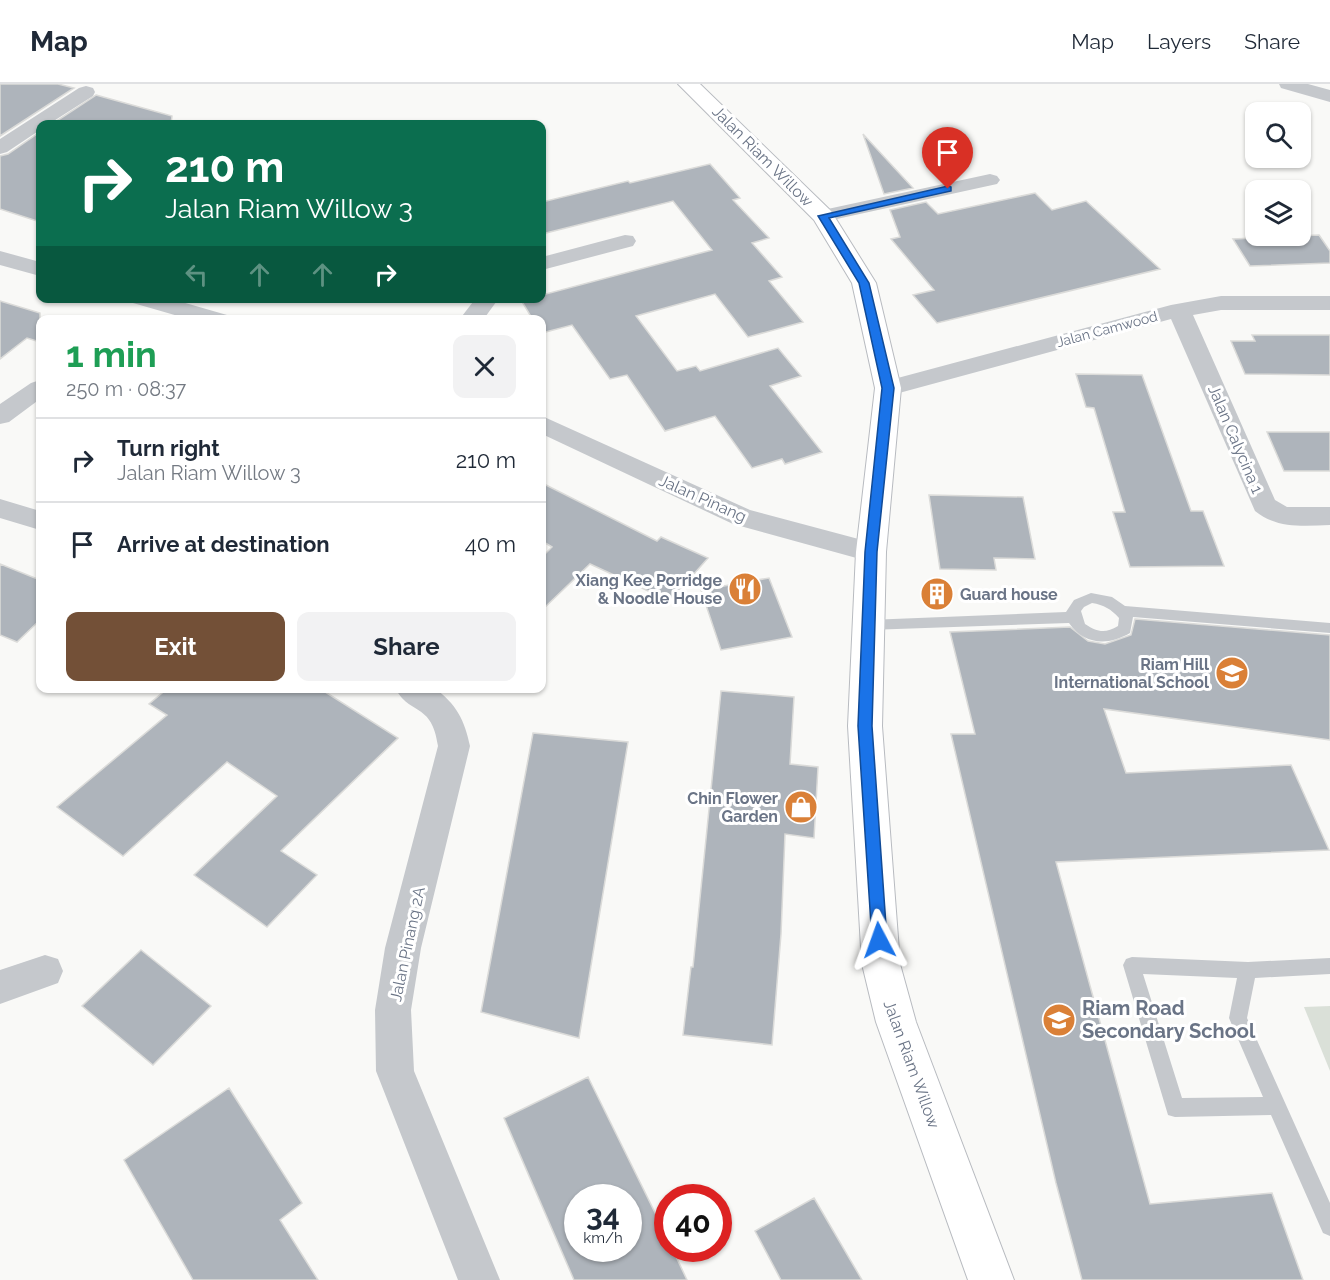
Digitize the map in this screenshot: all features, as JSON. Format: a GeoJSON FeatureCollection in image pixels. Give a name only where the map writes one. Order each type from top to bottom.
{"type":"FeatureCollection","features":[{"type":"Feature","properties":{"kind":"street","name":"Jalan Riam Willow"},"geometry":{"type":"LineString","coordinates":[[690,84],[823,216],[864,283],[888,388],[871,552],[865,726],[881,964],[896,1022],[991,1280]]}},
{"type":"Feature","properties":{"kind":"street"},"geometry":{"type":"LineString","coordinates":[[1288,84],[1330,96]]}},
{"type":"Feature","properties":{"kind":"street"},"geometry":{"type":"LineString","coordinates":[[43,120],[86,92]]}},
{"type":"Feature","properties":{"kind":"street"},"geometry":{"type":"LineString","coordinates":[[0,148],[36,125]]}},
{"type":"Feature","properties":{"kind":"street"},"geometry":{"type":"LineString","coordinates":[[823,216],[990,180]]}},
{"type":"Feature","properties":{"kind":"street"},"geometry":{"type":"LineString","coordinates":[[546,263],[625,241]]}},
{"type":"Feature","properties":{"kind":"street"},"geometry":{"type":"LineString","coordinates":[[0,258],[36,268]]}},
{"type":"Feature","properties":{"kind":"street"},"geometry":{"type":"LineString","coordinates":[[474,315],[484,303]]}},
{"type":"Feature","properties":{"kind":"street","name":"Jalan Camwood"},"geometry":{"type":"LineString","coordinates":[[888,388],[1179,310],[1221,303],[1330,303]]}},
{"type":"Feature","properties":{"kind":"street"},"geometry":{"type":"LineString","coordinates":[[140,304],[194,315]]}},
{"type":"Feature","properties":{"kind":"street","name":"Jalan Calycina 1"},"geometry":{"type":"LineString","coordinates":[[1179,310],[1264,505],[1270,512],[1282,516],[1330,516]]}},
{"type":"Feature","properties":{"kind":"street"},"geometry":{"type":"LineString","coordinates":[[0,416],[36,391]]}},
{"type":"Feature","properties":{"kind":"street","name":"Jalan Pinang"},"geometry":{"type":"LineString","coordinates":[[546,426],[742,517],[871,552]]}},
{"type":"Feature","properties":{"kind":"street"},"geometry":{"type":"LineString","coordinates":[[0,508],[36,520]]}},
{"type":"Feature","properties":{"kind":"street","name":"Jalan Pinang 2A"},"geometry":{"type":"LineString","coordinates":[[418,693],[439,707],[452,724],[454,746],[403,948],[393,1010],[395,1071],[479,1280]]}},
{"type":"Feature","properties":{"kind":"street"},"geometry":{"type":"LineString","coordinates":[[0,987],[45,970]]}},
{"type":"Feature","properties":{"kind":"lane"},"geometry":{"type":"LineString","coordinates":[[1091,598],[1109,601],[1126,617],[1125,629],[1113,637],[1106,638],[1082,630],[1073,617],[1077,604],[1091,598]]}},
{"type":"Feature","properties":{"kind":"lane"},"geometry":{"type":"LineString","coordinates":[[1122,611],[1330,628]]}},
{"type":"Feature","properties":{"kind":"lane"},"geometry":{"type":"LineString","coordinates":[[868,625],[1073,617]]}},
{"type":"Feature","properties":{"kind":"lane"},"geometry":{"type":"LineString","coordinates":[[1277,1106],[1175,1108],[1132,965],[1248,970],[1330,966]]}},
{"type":"Feature","properties":{"kind":"lane"},"geometry":{"type":"LineString","coordinates":[[1248,970],[1238,1018],[1330,1226]]}},
{"type":"Feature","properties":{"kind":"shaded area"},"geometry":{"type":"Polygon","coordinates":[[[1330,1006],[1330,1071],[1304,1007],[1330,1006]]]}},
{"type":"Feature","properties":{"kind":"building"},"geometry":{"type":"Polygon","coordinates":[[[0,84],[58,84],[74,88],[0,136],[0,84]]]}},
{"type":"Feature","properties":{"kind":"building"},"geometry":{"type":"Polygon","coordinates":[[[96,95],[172,116],[172,120],[58,120],[96,95]]]}},
{"type":"Feature","properties":{"kind":"building"},"geometry":{"type":"Polygon","coordinates":[[[863,134],[913,188],[884,194],[863,134]]]}},
{"type":"Feature","properties":{"kind":"building"},"geometry":{"type":"Polygon","coordinates":[[[36,135],[36,221],[0,209],[0,156],[8,154],[36,135]]]}},
{"type":"Feature","properties":{"kind":"building"},"geometry":{"type":"Polygon","coordinates":[[[710,164],[740,198],[733,200],[769,238],[752,243],[782,277],[769,281],[803,322],[748,337],[715,294],[636,316],[677,371],[696,366],[700,371],[778,348],[801,376],[770,386],[822,452],[785,464],[782,459],[752,468],[715,416],[665,431],[627,375],[610,379],[572,325],[546,332],[546,315],[530,315],[523,303],[546,303],[546,294],[712,250],[673,201],[546,233],[546,201],[628,181],[630,183],[710,164]]]}},
{"type":"Feature","properties":{"kind":"building"},"geometry":{"type":"Polygon","coordinates":[[[1035,193],[1052,210],[1086,201],[1160,269],[937,323],[913,295],[934,290],[891,239],[900,237],[890,210],[926,202],[938,214],[1035,193]]]}},
{"type":"Feature","properties":{"kind":"building"},"geometry":{"type":"Polygon","coordinates":[[[1311,235],[1319,235],[1330,251],[1330,263],[1250,266],[1233,239],[1245,238],[1245,246],[1311,246],[1311,235]]]}},
{"type":"Feature","properties":{"kind":"building"},"geometry":{"type":"Polygon","coordinates":[[[0,301],[40,313],[36,315],[36,341],[27,338],[0,359],[0,301]]]}},
{"type":"Feature","properties":{"kind":"building"},"geometry":{"type":"Polygon","coordinates":[[[1252,335],[1330,335],[1330,375],[1245,374],[1231,341],[1255,341],[1252,335]]]}},
{"type":"Feature","properties":{"kind":"building"},"geometry":{"type":"Polygon","coordinates":[[[1076,374],[1142,375],[1191,511],[1203,511],[1224,566],[1130,567],[1113,512],[1125,512],[1094,408],[1086,407],[1076,374]]]}},
{"type":"Feature","properties":{"kind":"building"},"geometry":{"type":"Polygon","coordinates":[[[1267,432],[1330,432],[1330,471],[1284,471],[1267,432]]]}},
{"type":"Feature","properties":{"kind":"building"},"geometry":{"type":"Polygon","coordinates":[[[546,485],[657,541],[661,537],[708,558],[670,601],[590,564],[546,606],[546,553],[552,547],[546,543],[546,485]]]}},
{"type":"Feature","properties":{"kind":"building"},"geometry":{"type":"Polygon","coordinates":[[[929,495],[1023,497],[1035,559],[994,558],[996,570],[940,569],[929,495]]]}},
{"type":"Feature","properties":{"kind":"building"},"geometry":{"type":"Polygon","coordinates":[[[0,564],[36,578],[36,624],[17,642],[0,635],[0,564]]]}},
{"type":"Feature","properties":{"kind":"building"},"geometry":{"type":"Polygon","coordinates":[[[769,578],[792,637],[721,650],[701,590],[769,578]]]}},
{"type":"Feature","properties":{"kind":"building","name":"Riam Road Secondary School"},"geometry":{"type":"Polygon","coordinates":[[[1135,619],[1330,635],[1330,740],[1104,709],[1126,773],[1291,765],[1329,850],[1056,862],[1150,1204],[1272,1193],[1303,1280],[1082,1280],[1056,1183],[951,734],[975,734],[950,632],[1070,627],[1088,641],[1105,644],[1131,635],[1135,619]]]}},
{"type":"Feature","properties":{"kind":"building"},"geometry":{"type":"Polygon","coordinates":[[[721,691],[794,697],[790,764],[818,767],[814,838],[785,834],[781,934],[772,1045],[683,1035],[691,967],[693,967],[721,691]]]}},
{"type":"Feature","properties":{"kind":"building"},"geometry":{"type":"Polygon","coordinates":[[[162,693],[327,693],[398,738],[281,851],[317,875],[267,927],[194,875],[277,796],[227,762],[123,856],[57,807],[167,715],[149,704],[162,693]]]}},
{"type":"Feature","properties":{"kind":"building"},"geometry":{"type":"Polygon","coordinates":[[[533,733],[628,742],[579,1038],[481,1012],[533,733]]]}},
{"type":"Feature","properties":{"kind":"building"},"geometry":{"type":"Polygon","coordinates":[[[141,950],[211,1006],[153,1065],[82,1006],[141,950]]]}},
{"type":"Feature","properties":{"kind":"building"},"geometry":{"type":"Polygon","coordinates":[[[588,1077],[641,1184],[564,1184],[564,1257],[504,1118],[588,1077]]]}},
{"type":"Feature","properties":{"kind":"building"},"geometry":{"type":"Polygon","coordinates":[[[229,1088],[302,1203],[280,1220],[318,1280],[193,1280],[124,1160],[229,1088]]]}},
{"type":"Feature","properties":{"kind":"building"},"geometry":{"type":"Polygon","coordinates":[[[642,1186],[654,1211],[654,1262],[679,1262],[687,1280],[574,1280],[566,1262],[642,1262],[642,1186]]]}},
{"type":"Feature","properties":{"kind":"building"},"geometry":{"type":"Polygon","coordinates":[[[814,1198],[862,1280],[781,1280],[755,1231],[814,1198]]]}},
{"type":"Feature","properties":{"kind":"place","name":"Xiang Kee Porridge & Noodle House"},"geometry":{"type":"Point","coordinates":[745,589]}},
{"type":"Feature","properties":{"kind":"place","name":"Guard house"},"geometry":{"type":"Point","coordinates":[937,594]}},
{"type":"Feature","properties":{"kind":"place","name":"Riam Hill International School"},"geometry":{"type":"Point","coordinates":[1232,673]}},
{"type":"Feature","properties":{"kind":"place","name":"Chin Flower Garden"},"geometry":{"type":"Point","coordinates":[801,807]}},
{"type":"Feature","properties":{"kind":"place","name":"Riam Road Secondary School"},"geometry":{"type":"Point","coordinates":[1059,1020]}},
{"type":"Feature","properties":{"kind":"route"},"geometry":{"type":"LineString","coordinates":[[879,940],[865,726],[871,552],[888,388],[864,283],[823,216],[948,189]]}}]}
